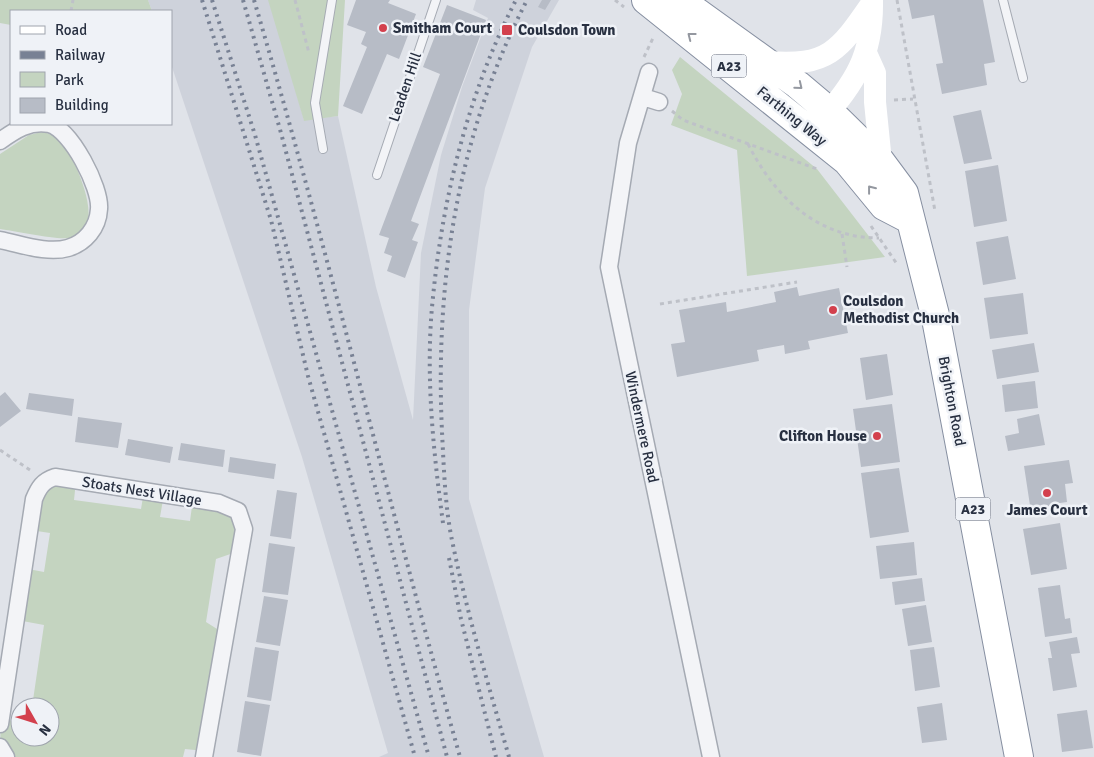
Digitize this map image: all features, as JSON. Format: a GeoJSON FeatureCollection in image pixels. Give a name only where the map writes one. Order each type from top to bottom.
{"type":"FeatureCollection","features":[{"type":"Feature","properties":{"kind":"highway","name":"Farthing Way"},"geometry":{"type":"LineString","coordinates":[[646,0],[812,132],[852,167],[884,206],[909,219]]}},
{"type":"Feature","properties":{"kind":"highway","name":"Farthing Way"},"geometry":{"type":"LineString","coordinates":[[680,0],[767,62],[830,112]]}},
{"type":"Feature","properties":{"kind":"highway","name":"A23"},"geometry":{"type":"LineString","coordinates":[[830,112],[881,162]]}},
{"type":"Feature","properties":{"kind":"highway","name":"Brighton Road"},"geometry":{"type":"LineString","coordinates":[[881,162],[904,193],[909,219],[936,319],[1019,757]]}},
{"type":"Feature","properties":{"kind":"main road"},"geometry":{"type":"LineString","coordinates":[[812,132],[830,112],[860,70],[871,28],[872,2]]}},
{"type":"Feature","properties":{"kind":"main road"},"geometry":{"type":"LineString","coordinates":[[767,62],[813,60],[831,53],[848,37],[872,2]]}},
{"type":"Feature","properties":{"kind":"main road"},"geometry":{"type":"LineString","coordinates":[[866,53],[875,73],[875,102],[881,162]]}},
{"type":"Feature","properties":{"kind":"street","name":"Windermere Road"},"geometry":{"type":"LineString","coordinates":[[649,72],[628,143],[608,267],[711,757]]}},
{"type":"Feature","properties":{"kind":"street"},"geometry":{"type":"LineString","coordinates":[[643,97],[659,102]]}},
{"type":"Feature","properties":{"kind":"street"},"geometry":{"type":"LineString","coordinates":[[0,141],[29,125]]}},
{"type":"Feature","properties":{"kind":"street"},"geometry":{"type":"LineString","coordinates":[[0,240],[50,250],[67,248],[84,241],[94,228],[100,208],[95,190],[74,144],[63,131],[51,125]]}},
{"type":"Feature","properties":{"kind":"street","name":"Stoats Nest Village"},"geometry":{"type":"LineString","coordinates":[[46,480],[55,477],[144,491],[219,504],[238,511],[244,528],[204,757]]}},
{"type":"Feature","properties":{"kind":"street"},"geometry":{"type":"LineString","coordinates":[[0,724],[34,499],[46,480]]}},
{"type":"Feature","properties":{"kind":"street"},"geometry":{"type":"LineString","coordinates":[[0,747],[6,757]]}},
{"type":"Feature","properties":{"kind":"lane"},"geometry":{"type":"LineString","coordinates":[[323,149],[315,103],[332,0]]}},
{"type":"Feature","properties":{"kind":"lane","name":"Leaden Hill"},"geometry":{"type":"LineString","coordinates":[[376,175],[436,0]]}},
{"type":"Feature","properties":{"kind":"lane"},"geometry":{"type":"LineString","coordinates":[[1003,0],[1023,78]]}},
{"type":"Feature","properties":{"kind":"path"},"geometry":{"type":"LineString","coordinates":[[296,0],[312,63],[322,67]]}},
{"type":"Feature","properties":{"kind":"path"},"geometry":{"type":"LineString","coordinates":[[897,0],[913,99],[935,214]]}},
{"type":"Feature","properties":{"kind":"path"},"geometry":{"type":"LineString","coordinates":[[649,72],[644,56],[657,32]]}},
{"type":"Feature","properties":{"kind":"path"},"geometry":{"type":"LineString","coordinates":[[884,101],[913,99]]}},
{"type":"Feature","properties":{"kind":"path"},"geometry":{"type":"LineString","coordinates":[[659,102],[683,120],[817,169],[821,165]]}},
{"type":"Feature","properties":{"kind":"path"},"geometry":{"type":"LineString","coordinates":[[748,144],[764,173],[788,202],[811,220],[842,234],[864,238],[879,238]]}},
{"type":"Feature","properties":{"kind":"path"},"geometry":{"type":"LineString","coordinates":[[866,219],[898,266]]}},
{"type":"Feature","properties":{"kind":"path"},"geometry":{"type":"LineString","coordinates":[[842,234],[846,267]]}},
{"type":"Feature","properties":{"kind":"path"},"geometry":{"type":"LineString","coordinates":[[660,304],[797,282]]}},
{"type":"Feature","properties":{"kind":"path"},"geometry":{"type":"LineString","coordinates":[[0,450],[46,480]]}},
{"type":"Feature","properties":{"kind":"shaded area"},"geometry":{"type":"Polygon","coordinates":[[[148,0],[270,0],[304,120],[338,116],[376,287],[413,420],[421,253],[441,155],[462,87],[488,18],[473,10],[476,0],[559,0],[532,47],[485,188],[469,310],[469,499],[544,757],[379,757],[388,753],[302,457],[172,67],[172,10],[152,10],[148,0]]]}},
{"type":"Feature","properties":{"kind":"green space"},"geometry":{"type":"Polygon","coordinates":[[[0,0],[148,0],[152,10],[10,10],[10,25],[0,23],[0,0]]]}},
{"type":"Feature","properties":{"kind":"green space"},"geometry":{"type":"Polygon","coordinates":[[[268,0],[345,0],[338,116],[304,121],[268,0]]]}},
{"type":"Feature","properties":{"kind":"green space"},"geometry":{"type":"Polygon","coordinates":[[[680,57],[817,169],[885,257],[747,276],[737,150],[671,125],[682,94],[672,70],[680,57]]]}},
{"type":"Feature","properties":{"kind":"green space"},"geometry":{"type":"Polygon","coordinates":[[[42,132],[56,137],[68,147],[80,177],[87,197],[88,219],[86,228],[79,235],[69,238],[45,237],[0,229],[0,154],[29,135],[42,132]]]}},
{"type":"Feature","properties":{"kind":"green space"},"geometry":{"type":"Polygon","coordinates":[[[76,481],[74,500],[141,509],[144,491],[164,494],[160,517],[190,521],[193,499],[238,511],[239,551],[216,559],[206,622],[225,634],[205,751],[185,749],[183,757],[6,757],[0,747],[1,719],[10,720],[10,747],[60,747],[60,697],[33,697],[44,625],[17,620],[23,568],[44,572],[50,533],[30,530],[39,487],[76,481]]]}},
{"type":"Feature","properties":{"kind":"building","name":"Smitham Court"},"geometry":{"type":"Polygon","coordinates":[[[356,0],[390,0],[388,3],[416,14],[399,59],[387,54],[362,114],[343,106],[367,47],[361,44],[366,32],[347,25],[356,0]]]}},
{"type":"Feature","properties":{"kind":"building"},"geometry":{"type":"Polygon","coordinates":[[[542,0],[551,0],[545,10],[538,7],[542,0]]]}},
{"type":"Feature","properties":{"kind":"building"},"geometry":{"type":"Polygon","coordinates":[[[908,0],[983,0],[995,62],[984,64],[987,85],[942,94],[936,64],[943,63],[934,15],[912,19],[908,0]]]}},
{"type":"Feature","properties":{"kind":"building"},"geometry":{"type":"Polygon","coordinates":[[[447,5],[486,20],[411,221],[419,224],[412,240],[418,242],[405,278],[387,271],[392,256],[384,253],[389,238],[379,235],[440,74],[423,67],[447,5]]]}},
{"type":"Feature","properties":{"kind":"building"},"geometry":{"type":"Polygon","coordinates":[[[981,110],[992,159],[964,164],[953,116],[981,110]]]}},
{"type":"Feature","properties":{"kind":"building"},"geometry":{"type":"Polygon","coordinates":[[[998,165],[1007,221],[974,227],[965,171],[998,165]]]}},
{"type":"Feature","properties":{"kind":"building"},"geometry":{"type":"Polygon","coordinates":[[[1008,236],[1016,279],[983,285],[976,242],[1008,236]]]}},
{"type":"Feature","properties":{"kind":"building"},"geometry":{"type":"Polygon","coordinates":[[[797,287],[799,296],[839,288],[848,333],[808,341],[810,349],[785,354],[784,345],[757,350],[759,361],[677,377],[671,344],[685,342],[679,310],[726,302],[727,312],[776,302],[774,292],[797,287]]]}},
{"type":"Feature","properties":{"kind":"building"},"geometry":{"type":"Polygon","coordinates":[[[1023,293],[1028,334],[990,339],[984,298],[1023,293]]]}},
{"type":"Feature","properties":{"kind":"building"},"geometry":{"type":"Polygon","coordinates":[[[1034,343],[1039,372],[997,379],[992,350],[1034,343]]]}},
{"type":"Feature","properties":{"kind":"building"},"geometry":{"type":"Polygon","coordinates":[[[887,354],[893,395],[866,400],[860,358],[887,354]]]}},
{"type":"Feature","properties":{"kind":"building"},"geometry":{"type":"Polygon","coordinates":[[[1035,381],[1038,408],[1005,412],[1002,385],[1035,381]]]}},
{"type":"Feature","properties":{"kind":"building"},"geometry":{"type":"Polygon","coordinates":[[[5,392],[21,411],[0,427],[0,396],[5,392]]]}},
{"type":"Feature","properties":{"kind":"building"},"geometry":{"type":"Polygon","coordinates":[[[29,393],[74,399],[72,416],[26,409],[29,393]]]}},
{"type":"Feature","properties":{"kind":"building","name":"Clifton House"},"geometry":{"type":"Polygon","coordinates":[[[892,404],[900,462],[861,467],[853,409],[892,404]]]}},
{"type":"Feature","properties":{"kind":"building"},"geometry":{"type":"Polygon","coordinates":[[[1039,414],[1045,445],[1008,451],[1005,436],[1019,433],[1017,419],[1039,414]]]}},
{"type":"Feature","properties":{"kind":"building"},"geometry":{"type":"Polygon","coordinates":[[[78,417],[122,423],[118,448],[75,442],[78,417]]]}},
{"type":"Feature","properties":{"kind":"building"},"geometry":{"type":"Polygon","coordinates":[[[128,439],[173,447],[170,463],[125,455],[128,439]]]}},
{"type":"Feature","properties":{"kind":"building"},"geometry":{"type":"Polygon","coordinates":[[[181,443],[225,450],[223,467],[178,460],[181,443]]]}},
{"type":"Feature","properties":{"kind":"building"},"geometry":{"type":"Polygon","coordinates":[[[230,457],[276,464],[274,479],[228,472],[230,457]]]}},
{"type":"Feature","properties":{"kind":"building","name":"James Court"},"geometry":{"type":"Polygon","coordinates":[[[1069,460],[1073,483],[1065,484],[1067,502],[1053,504],[1053,509],[1031,512],[1024,466],[1069,460]]]}},
{"type":"Feature","properties":{"kind":"building"},"geometry":{"type":"Polygon","coordinates":[[[899,468],[909,532],[870,538],[861,473],[899,468]]]}},
{"type":"Feature","properties":{"kind":"building"},"geometry":{"type":"Polygon","coordinates":[[[277,490],[297,493],[291,539],[270,536],[277,490]]]}},
{"type":"Feature","properties":{"kind":"building"},"geometry":{"type":"Polygon","coordinates":[[[1060,523],[1067,569],[1031,575],[1023,529],[1060,523]]]}},
{"type":"Feature","properties":{"kind":"building"},"geometry":{"type":"Polygon","coordinates":[[[914,542],[917,575],[880,579],[876,546],[914,542]]]}},
{"type":"Feature","properties":{"kind":"building"},"geometry":{"type":"Polygon","coordinates":[[[269,543],[295,547],[288,595],[262,592],[269,543]]]}},
{"type":"Feature","properties":{"kind":"building"},"geometry":{"type":"Polygon","coordinates":[[[922,578],[925,601],[895,605],[892,582],[922,578]]]}},
{"type":"Feature","properties":{"kind":"building"},"geometry":{"type":"Polygon","coordinates":[[[1060,585],[1065,619],[1070,618],[1072,633],[1045,637],[1038,588],[1060,585]]]}},
{"type":"Feature","properties":{"kind":"building"},"geometry":{"type":"Polygon","coordinates":[[[264,596],[288,600],[280,646],[256,642],[264,596]]]}},
{"type":"Feature","properties":{"kind":"building"},"geometry":{"type":"Polygon","coordinates":[[[926,605],[932,642],[908,646],[902,609],[926,605]]]}},
{"type":"Feature","properties":{"kind":"building"},"geometry":{"type":"Polygon","coordinates":[[[1077,637],[1080,653],[1071,654],[1077,687],[1053,691],[1048,658],[1052,658],[1049,642],[1077,637]]]}},
{"type":"Feature","properties":{"kind":"building"},"geometry":{"type":"Polygon","coordinates":[[[255,647],[279,651],[271,701],[247,697],[255,647]]]}},
{"type":"Feature","properties":{"kind":"building"},"geometry":{"type":"Polygon","coordinates":[[[934,647],[940,687],[915,691],[910,650],[934,647]]]}},
{"type":"Feature","properties":{"kind":"building"},"geometry":{"type":"Polygon","coordinates":[[[245,701],[270,705],[261,756],[237,752],[245,701]]]}},
{"type":"Feature","properties":{"kind":"building"},"geometry":{"type":"Polygon","coordinates":[[[942,703],[947,740],[922,743],[917,707],[942,703]]]}},
{"type":"Feature","properties":{"kind":"building"},"geometry":{"type":"Polygon","coordinates":[[[1087,710],[1093,748],[1062,752],[1057,714],[1087,710]]]}},
{"type":"Feature","properties":{"kind":"railway"},"geometry":{"type":"LineString","coordinates":[[202,0],[271,220],[308,376],[415,757]]}},
{"type":"Feature","properties":{"kind":"railway"},"geometry":{"type":"LineString","coordinates":[[212,0],[255,135],[429,757]]}},
{"type":"Feature","properties":{"kind":"railway"},"geometry":{"type":"LineString","coordinates":[[243,0],[281,133],[447,757]]}},
{"type":"Feature","properties":{"kind":"railway"},"geometry":{"type":"LineString","coordinates":[[254,0],[307,189],[460,757]]}},
{"type":"Feature","properties":{"kind":"railway"},"geometry":{"type":"LineString","coordinates":[[443,523],[433,438],[430,382],[431,325],[438,259],[451,182],[472,107],[499,35],[516,0]]}},
{"type":"Feature","properties":{"kind":"railway"},"geometry":{"type":"LineString","coordinates":[[509,757],[472,625],[450,531],[442,432],[442,320],[447,265],[467,157],[483,104],[503,51],[527,0]]}},
{"type":"Feature","properties":{"kind":"railway"},"geometry":{"type":"LineString","coordinates":[[449,558],[461,619],[496,757]]}},
{"type":"Feature","properties":{"kind":"place","name":"Smitham Court"},"geometry":{"type":"Point","coordinates":[383,28]}},
{"type":"Feature","properties":{"kind":"place","name":"Coulsdon Town"},"geometry":{"type":"Point","coordinates":[507,30]}},
{"type":"Feature","properties":{"kind":"place","name":"Coulsdon Methodist Church"},"geometry":{"type":"Point","coordinates":[833,310]}},
{"type":"Feature","properties":{"kind":"place","name":"Clifton House"},"geometry":{"type":"Point","coordinates":[877,436]}},
{"type":"Feature","properties":{"kind":"place","name":"James Court"},"geometry":{"type":"Point","coordinates":[1047,493]}}]}
